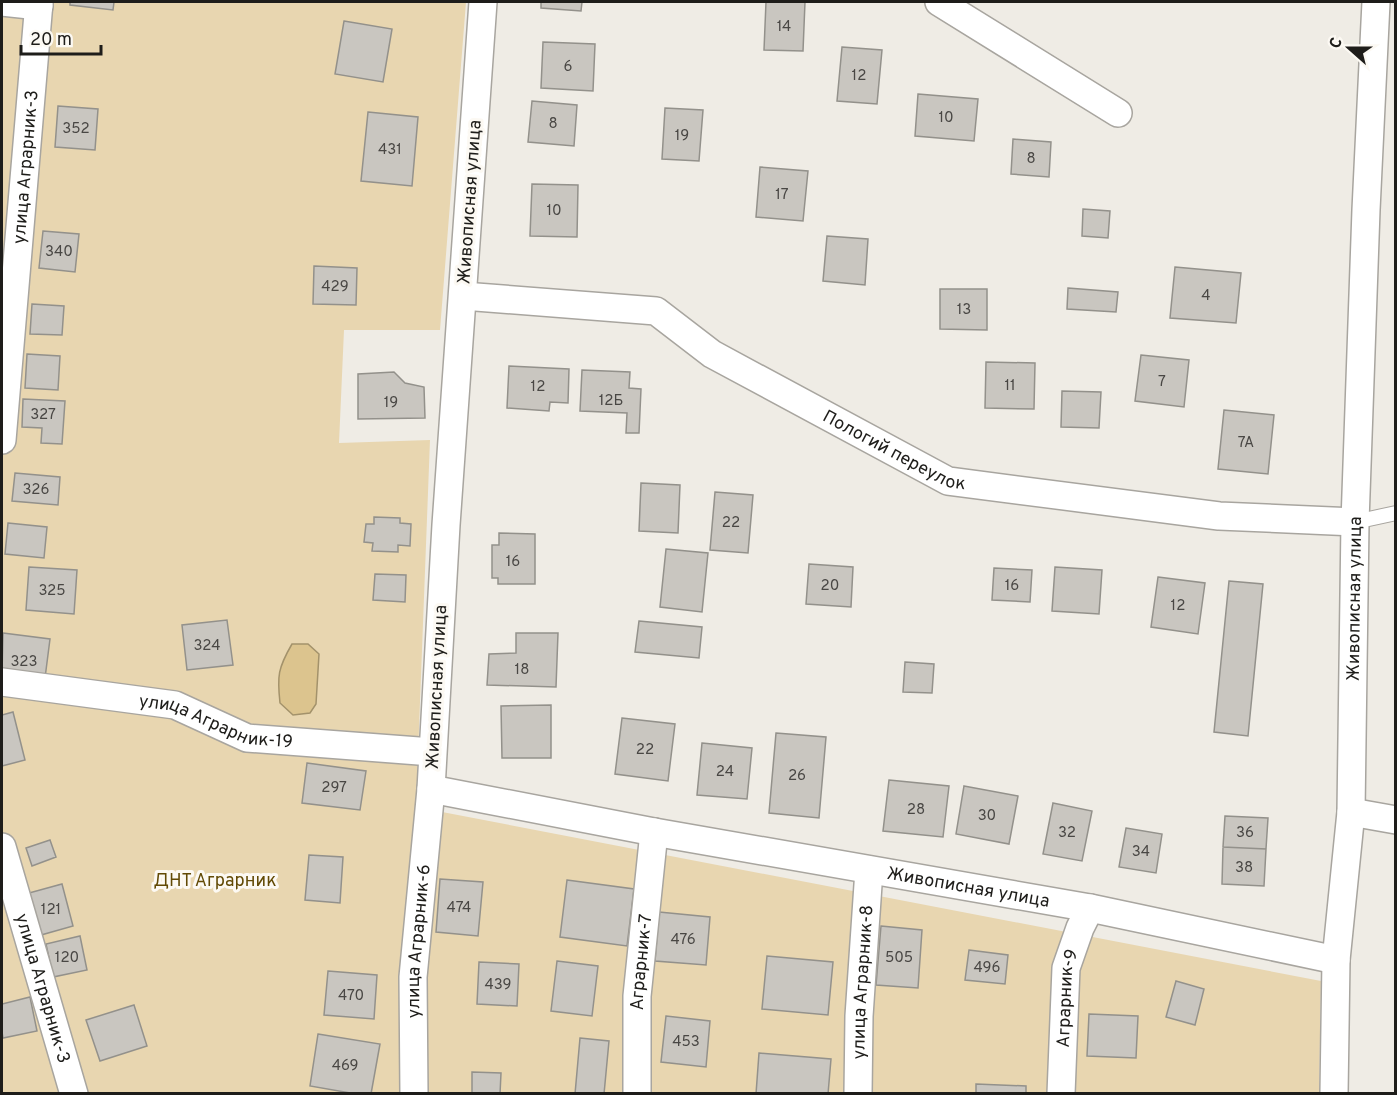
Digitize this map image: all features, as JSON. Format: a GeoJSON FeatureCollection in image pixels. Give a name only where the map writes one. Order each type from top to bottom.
{"type":"FeatureCollection","features":[{"type":"Feature","properties":{"kind":"street"},"geometry":{"type":"LineString","coordinates":[[2,2],[39,4]]}},
{"type":"Feature","properties":{"kind":"street","name":"Живописная улица"},"geometry":{"type":"LineString","coordinates":[[483,2],[447,513],[431,789],[654,832],[1090,908],[1336,960],[1351,812],[1355,522],[1376,2]]}},
{"type":"Feature","properties":{"kind":"street"},"geometry":{"type":"LineString","coordinates":[[939,2],[1118,113]]}},
{"type":"Feature","properties":{"kind":"street","name":"улица Аграрник-3"},"geometry":{"type":"LineString","coordinates":[[2,430],[11,211],[39,4]]}},
{"type":"Feature","properties":{"kind":"street","name":"Пологий переулок"},"geometry":{"type":"LineString","coordinates":[[463,296],[656,312],[712,354],[948,481],[1219,516],[1355,522]]}},
{"type":"Feature","properties":{"kind":"street","name":"улица Аграрник-19"},"geometry":{"type":"LineString","coordinates":[[2,682],[175,705],[247,738],[432,752]]}},
{"type":"Feature","properties":{"kind":"street","name":"улица Аграрник-6"},"geometry":{"type":"LineString","coordinates":[[414,1094],[413,977],[431,789]]}},
{"type":"Feature","properties":{"kind":"street"},"geometry":{"type":"LineString","coordinates":[[1351,812],[1395,820]]}},
{"type":"Feature","properties":{"kind":"street","name":"Аграрник-7"},"geometry":{"type":"LineString","coordinates":[[637,1094],[638,996],[654,832]]}},
{"type":"Feature","properties":{"kind":"street","name":"улица Аграрник-3"},"geometry":{"type":"LineString","coordinates":[[2,847],[74,1094]]}},
{"type":"Feature","properties":{"kind":"street","name":"улица Аграрник-8"},"geometry":{"type":"LineString","coordinates":[[858,1094],[859,1016],[869,870]]}},
{"type":"Feature","properties":{"kind":"street","name":"Аграрник-9"},"geometry":{"type":"LineString","coordinates":[[1061,1094],[1066,968],[1080,928],[1090,908]]}},
{"type":"Feature","properties":{"kind":"street"},"geometry":{"type":"LineString","coordinates":[[1334,1094],[1336,960]]}},
{"type":"Feature","properties":{"kind":"lane"},"geometry":{"type":"LineString","coordinates":[[1355,522],[1395,513]]}},
{"type":"Feature","properties":{"kind":"green space","name":"ДНТ Аграрник"},"geometry":{"type":"Polygon","coordinates":[[[2,2],[466,2],[440,330],[344,330],[339,443],[430,440],[416,807],[1321,981],[1319,1093],[2,1094],[2,2]]]}},
{"type":"Feature","properties":{"kind":"shaded area"},"geometry":{"type":"Polygon","coordinates":[[[292,644],[308,644],[319,654],[316,704],[310,713],[293,715],[280,703],[280,672],[292,644]]]}},
{"type":"Feature","properties":{"kind":"building"},"geometry":{"type":"Polygon","coordinates":[[[70,2],[114,2],[113,10],[70,5],[70,2]]]}},
{"type":"Feature","properties":{"kind":"building"},"geometry":{"type":"Polygon","coordinates":[[[541,2],[582,2],[581,11],[541,8],[541,2]]]}},
{"type":"Feature","properties":{"kind":"building"},"geometry":{"type":"Polygon","coordinates":[[[766,2],[805,2],[803,51],[764,50],[766,2]]]}},
{"type":"Feature","properties":{"kind":"building"},"geometry":{"type":"Polygon","coordinates":[[[344,21],[392,29],[383,82],[335,74],[344,21]]]}},
{"type":"Feature","properties":{"kind":"building"},"geometry":{"type":"Polygon","coordinates":[[[543,42],[595,44],[593,91],[541,88],[543,42]]]}},
{"type":"Feature","properties":{"kind":"building"},"geometry":{"type":"Polygon","coordinates":[[[842,47],[882,50],[877,104],[837,101],[842,47]]]}},
{"type":"Feature","properties":{"kind":"building"},"geometry":{"type":"Polygon","coordinates":[[[918,94],[978,99],[974,141],[915,136],[918,94]]]}},
{"type":"Feature","properties":{"kind":"building"},"geometry":{"type":"Polygon","coordinates":[[[532,101],[577,105],[574,146],[528,142],[532,101]]]}},
{"type":"Feature","properties":{"kind":"building"},"geometry":{"type":"Polygon","coordinates":[[[58,106],[98,109],[95,150],[55,147],[58,106]]]}},
{"type":"Feature","properties":{"kind":"building"},"geometry":{"type":"Polygon","coordinates":[[[665,108],[703,110],[699,161],[662,159],[665,108]]]}},
{"type":"Feature","properties":{"kind":"building"},"geometry":{"type":"Polygon","coordinates":[[[368,112],[418,117],[412,186],[361,181],[368,112]]]}},
{"type":"Feature","properties":{"kind":"building"},"geometry":{"type":"Polygon","coordinates":[[[1013,139],[1051,142],[1049,177],[1011,174],[1013,139]]]}},
{"type":"Feature","properties":{"kind":"building"},"geometry":{"type":"Polygon","coordinates":[[[760,167],[808,171],[803,221],[756,217],[760,167]]]}},
{"type":"Feature","properties":{"kind":"building"},"geometry":{"type":"Polygon","coordinates":[[[532,184],[578,185],[577,237],[530,236],[532,184]]]}},
{"type":"Feature","properties":{"kind":"building"},"geometry":{"type":"Polygon","coordinates":[[[1083,209],[1110,211],[1108,238],[1082,236],[1083,209]]]}},
{"type":"Feature","properties":{"kind":"building"},"geometry":{"type":"Polygon","coordinates":[[[43,231],[79,234],[75,272],[39,268],[43,231]]]}},
{"type":"Feature","properties":{"kind":"building"},"geometry":{"type":"Polygon","coordinates":[[[827,236],[868,239],[865,285],[823,281],[827,236]]]}},
{"type":"Feature","properties":{"kind":"building"},"geometry":{"type":"Polygon","coordinates":[[[314,266],[357,268],[356,305],[313,304],[314,266]]]}},
{"type":"Feature","properties":{"kind":"building"},"geometry":{"type":"Polygon","coordinates":[[[1175,267],[1241,273],[1236,323],[1170,318],[1175,267]]]}},
{"type":"Feature","properties":{"kind":"building"},"geometry":{"type":"Polygon","coordinates":[[[1068,288],[1118,292],[1116,312],[1067,309],[1068,288]]]}},
{"type":"Feature","properties":{"kind":"building"},"geometry":{"type":"Polygon","coordinates":[[[940,289],[987,289],[987,330],[940,329],[940,289]]]}},
{"type":"Feature","properties":{"kind":"building"},"geometry":{"type":"Polygon","coordinates":[[[32,304],[64,306],[62,335],[30,334],[32,304]]]}},
{"type":"Feature","properties":{"kind":"building"},"geometry":{"type":"Polygon","coordinates":[[[27,354],[60,356],[58,390],[25,388],[27,354]]]}},
{"type":"Feature","properties":{"kind":"building"},"geometry":{"type":"Polygon","coordinates":[[[1141,355],[1189,360],[1184,407],[1135,401],[1141,355]]]}},
{"type":"Feature","properties":{"kind":"building"},"geometry":{"type":"Polygon","coordinates":[[[986,362],[1035,363],[1034,409],[985,408],[986,362]]]}},
{"type":"Feature","properties":{"kind":"building"},"geometry":{"type":"Polygon","coordinates":[[[509,366],[569,369],[568,403],[550,402],[549,411],[507,408],[509,366]]]}},
{"type":"Feature","properties":{"kind":"building"},"geometry":{"type":"Polygon","coordinates":[[[582,370],[630,372],[629,388],[641,389],[639,433],[626,433],[627,413],[580,411],[582,370]]]}},
{"type":"Feature","properties":{"kind":"building"},"geometry":{"type":"Polygon","coordinates":[[[394,372],[405,383],[424,387],[425,418],[358,419],[358,374],[394,372]]]}},
{"type":"Feature","properties":{"kind":"building"},"geometry":{"type":"Polygon","coordinates":[[[1062,391],[1101,392],[1099,428],[1061,427],[1062,391]]]}},
{"type":"Feature","properties":{"kind":"building"},"geometry":{"type":"Polygon","coordinates":[[[23,399],[65,401],[62,444],[41,443],[42,428],[22,427],[23,399]]]}},
{"type":"Feature","properties":{"kind":"building"},"geometry":{"type":"Polygon","coordinates":[[[1224,410],[1274,415],[1268,474],[1218,469],[1224,410]]]}},
{"type":"Feature","properties":{"kind":"building"},"geometry":{"type":"Polygon","coordinates":[[[15,473],[60,477],[58,505],[12,501],[15,473]]]}},
{"type":"Feature","properties":{"kind":"building"},"geometry":{"type":"Polygon","coordinates":[[[641,483],[680,485],[678,533],[639,531],[641,483]]]}},
{"type":"Feature","properties":{"kind":"building"},"geometry":{"type":"Polygon","coordinates":[[[715,492],[753,495],[748,553],[710,550],[715,492]]]}},
{"type":"Feature","properties":{"kind":"building"},"geometry":{"type":"Polygon","coordinates":[[[374,517],[400,518],[400,523],[411,524],[410,546],[398,545],[398,552],[372,551],[373,543],[364,542],[366,524],[374,524],[374,517]]]}},
{"type":"Feature","properties":{"kind":"building"},"geometry":{"type":"Polygon","coordinates":[[[8,523],[47,527],[44,558],[5,554],[8,523]]]}},
{"type":"Feature","properties":{"kind":"building"},"geometry":{"type":"Polygon","coordinates":[[[499,533],[535,534],[535,584],[498,584],[498,578],[492,578],[492,545],[499,545],[499,533]]]}},
{"type":"Feature","properties":{"kind":"building"},"geometry":{"type":"Polygon","coordinates":[[[666,549],[708,553],[702,612],[660,607],[666,549]]]}},
{"type":"Feature","properties":{"kind":"building"},"geometry":{"type":"Polygon","coordinates":[[[809,564],[853,567],[851,607],[806,604],[809,564]]]}},
{"type":"Feature","properties":{"kind":"building"},"geometry":{"type":"Polygon","coordinates":[[[29,567],[77,570],[74,614],[26,610],[29,567]]]}},
{"type":"Feature","properties":{"kind":"building"},"geometry":{"type":"Polygon","coordinates":[[[1055,567],[1102,570],[1099,614],[1052,611],[1055,567]]]}},
{"type":"Feature","properties":{"kind":"building"},"geometry":{"type":"Polygon","coordinates":[[[994,568],[1032,570],[1030,602],[992,600],[994,568]]]}},
{"type":"Feature","properties":{"kind":"building"},"geometry":{"type":"Polygon","coordinates":[[[375,574],[406,575],[405,602],[373,600],[375,574]]]}},
{"type":"Feature","properties":{"kind":"building"},"geometry":{"type":"Polygon","coordinates":[[[1158,577],[1205,583],[1198,634],[1151,627],[1158,577]]]}},
{"type":"Feature","properties":{"kind":"building"},"geometry":{"type":"Polygon","coordinates":[[[1229,581],[1263,584],[1248,736],[1214,732],[1229,581]]]}},
{"type":"Feature","properties":{"kind":"building"},"geometry":{"type":"Polygon","coordinates":[[[227,620],[233,665],[187,670],[182,625],[227,620]]]}},
{"type":"Feature","properties":{"kind":"building"},"geometry":{"type":"Polygon","coordinates":[[[639,621],[702,627],[699,658],[635,652],[639,621]]]}},
{"type":"Feature","properties":{"kind":"building"},"geometry":{"type":"Polygon","coordinates":[[[3,633],[50,639],[45,678],[2,673],[3,633]]]}},
{"type":"Feature","properties":{"kind":"building"},"geometry":{"type":"Polygon","coordinates":[[[516,633],[558,633],[556,687],[487,685],[489,654],[516,653],[516,633]]]}},
{"type":"Feature","properties":{"kind":"building"},"geometry":{"type":"Polygon","coordinates":[[[905,662],[934,664],[932,693],[903,692],[905,662]]]}},
{"type":"Feature","properties":{"kind":"building"},"geometry":{"type":"Polygon","coordinates":[[[551,705],[551,758],[502,758],[501,706],[551,705]]]}},
{"type":"Feature","properties":{"kind":"building"},"geometry":{"type":"Polygon","coordinates":[[[13,712],[25,760],[2,766],[2,715],[13,712]]]}},
{"type":"Feature","properties":{"kind":"building"},"geometry":{"type":"Polygon","coordinates":[[[622,718],[675,724],[668,781],[615,774],[622,718]]]}},
{"type":"Feature","properties":{"kind":"building"},"geometry":{"type":"Polygon","coordinates":[[[776,733],[826,737],[819,818],[769,813],[776,733]]]}},
{"type":"Feature","properties":{"kind":"building"},"geometry":{"type":"Polygon","coordinates":[[[702,743],[752,748],[747,799],[697,795],[702,743]]]}},
{"type":"Feature","properties":{"kind":"building"},"geometry":{"type":"Polygon","coordinates":[[[307,763],[366,771],[360,810],[302,803],[307,763]]]}},
{"type":"Feature","properties":{"kind":"building"},"geometry":{"type":"Polygon","coordinates":[[[889,780],[949,786],[943,837],[883,831],[889,780]]]}},
{"type":"Feature","properties":{"kind":"building"},"geometry":{"type":"Polygon","coordinates":[[[964,786],[1018,796],[1009,844],[956,834],[964,786]]]}},
{"type":"Feature","properties":{"kind":"building"},"geometry":{"type":"Polygon","coordinates":[[[1053,803],[1092,811],[1082,861],[1043,854],[1053,803]]]}},
{"type":"Feature","properties":{"kind":"building"},"geometry":{"type":"Polygon","coordinates":[[[1225,816],[1268,818],[1266,849],[1223,847],[1225,816]]]}},
{"type":"Feature","properties":{"kind":"building"},"geometry":{"type":"Polygon","coordinates":[[[1126,828],[1162,834],[1156,873],[1119,867],[1126,828]]]}},
{"type":"Feature","properties":{"kind":"building"},"geometry":{"type":"Polygon","coordinates":[[[50,840],[56,857],[32,866],[26,848],[50,840]]]}},
{"type":"Feature","properties":{"kind":"building"},"geometry":{"type":"Polygon","coordinates":[[[1223,847],[1266,849],[1264,886],[1222,884],[1223,847]]]}},
{"type":"Feature","properties":{"kind":"building"},"geometry":{"type":"Polygon","coordinates":[[[309,855],[343,857],[340,903],[305,900],[309,855]]]}},
{"type":"Feature","properties":{"kind":"building"},"geometry":{"type":"Polygon","coordinates":[[[440,879],[483,882],[478,936],[436,932],[440,879]]]}},
{"type":"Feature","properties":{"kind":"building"},"geometry":{"type":"Polygon","coordinates":[[[567,880],[634,889],[627,946],[560,937],[567,880]]]}},
{"type":"Feature","properties":{"kind":"building"},"geometry":{"type":"Polygon","coordinates":[[[62,884],[73,926],[41,935],[29,893],[62,884]]]}},
{"type":"Feature","properties":{"kind":"building"},"geometry":{"type":"Polygon","coordinates":[[[659,912],[710,917],[706,965],[655,961],[659,912]]]}},
{"type":"Feature","properties":{"kind":"building"},"geometry":{"type":"Polygon","coordinates":[[[881,926],[922,930],[918,988],[876,985],[881,926]]]}},
{"type":"Feature","properties":{"kind":"building"},"geometry":{"type":"Polygon","coordinates":[[[80,936],[87,970],[53,977],[46,944],[80,936]]]}},
{"type":"Feature","properties":{"kind":"building"},"geometry":{"type":"Polygon","coordinates":[[[969,950],[1008,955],[1005,984],[965,980],[969,950]]]}},
{"type":"Feature","properties":{"kind":"building"},"geometry":{"type":"Polygon","coordinates":[[[767,956],[833,962],[828,1015],[762,1009],[767,956]]]}},
{"type":"Feature","properties":{"kind":"building"},"geometry":{"type":"Polygon","coordinates":[[[557,961],[598,966],[592,1016],[551,1011],[557,961]]]}},
{"type":"Feature","properties":{"kind":"building"},"geometry":{"type":"Polygon","coordinates":[[[479,962],[519,964],[517,1006],[477,1004],[479,962]]]}},
{"type":"Feature","properties":{"kind":"building"},"geometry":{"type":"Polygon","coordinates":[[[328,971],[377,975],[374,1019],[324,1015],[328,971]]]}},
{"type":"Feature","properties":{"kind":"building"},"geometry":{"type":"Polygon","coordinates":[[[1176,981],[1204,989],[1195,1025],[1166,1017],[1176,981]]]}},
{"type":"Feature","properties":{"kind":"building"},"geometry":{"type":"Polygon","coordinates":[[[30,997],[37,1031],[3,1038],[2,1004],[30,997]]]}},
{"type":"Feature","properties":{"kind":"building"},"geometry":{"type":"Polygon","coordinates":[[[134,1005],[147,1046],[100,1061],[86,1020],[134,1005]]]}},
{"type":"Feature","properties":{"kind":"building"},"geometry":{"type":"Polygon","coordinates":[[[1089,1014],[1138,1016],[1136,1058],[1087,1056],[1089,1014]]]}},
{"type":"Feature","properties":{"kind":"building"},"geometry":{"type":"Polygon","coordinates":[[[666,1016],[710,1021],[706,1067],[661,1062],[666,1016]]]}},
{"type":"Feature","properties":{"kind":"building"},"geometry":{"type":"Polygon","coordinates":[[[318,1034],[380,1044],[371,1094],[356,1094],[310,1086],[318,1034]]]}},
{"type":"Feature","properties":{"kind":"building"},"geometry":{"type":"Polygon","coordinates":[[[580,1038],[609,1041],[604,1094],[575,1094],[580,1038]]]}},
{"type":"Feature","properties":{"kind":"building"},"geometry":{"type":"Polygon","coordinates":[[[759,1053],[831,1059],[828,1094],[756,1094],[759,1053]]]}},
{"type":"Feature","properties":{"kind":"building"},"geometry":{"type":"Polygon","coordinates":[[[472,1072],[501,1073],[500,1094],[472,1094],[472,1072]]]}},
{"type":"Feature","properties":{"kind":"building"},"geometry":{"type":"Polygon","coordinates":[[[976,1084],[1026,1086],[1026,1094],[976,1094],[976,1084]]]}}]}
